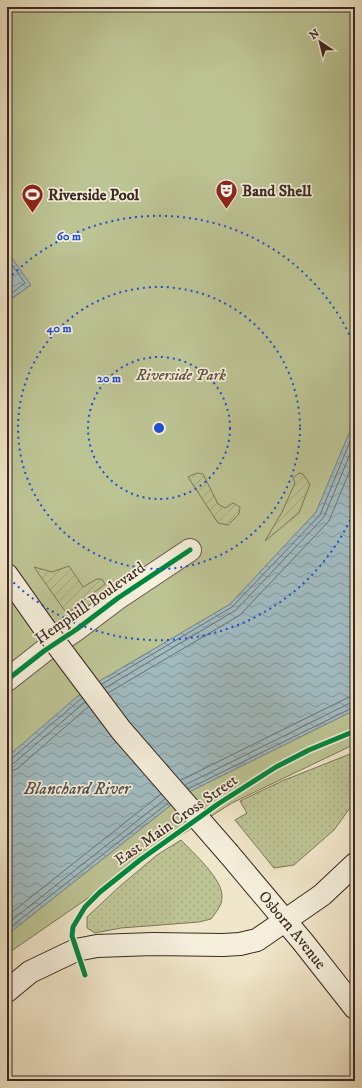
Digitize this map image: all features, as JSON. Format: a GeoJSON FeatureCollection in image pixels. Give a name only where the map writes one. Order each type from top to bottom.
{"type":"FeatureCollection","features":[{"type":"Feature","properties":{"kind":"main road","name":"Hemphill Boulevard"},"geometry":{"type":"LineString","coordinates":[[7,680],[44,651],[77,629],[118,598],[190,550]]}},
{"type":"Feature","properties":{"kind":"main road","name":"Osborn Avenue"},"geometry":{"type":"LineString","coordinates":[[7,575],[43,626],[121,730],[229,854],[355,1008]]}},
{"type":"Feature","properties":{"kind":"main road"},"geometry":{"type":"LineString","coordinates":[[7,991],[30,972],[76,950],[111,945],[223,945],[240,944],[257,940],[322,895],[355,864]]}},
{"type":"Feature","properties":{"kind":"green space","name":"Riverside Park"},"geometry":{"type":"Polygon","coordinates":[[[7,7],[355,7],[355,744],[232,803],[162,847],[7,954],[7,7]]]}},
{"type":"Feature","properties":{"kind":"green space"},"geometry":{"type":"Polygon","coordinates":[[[197,473],[203,474],[218,504],[225,508],[233,503],[240,507],[239,514],[228,525],[218,523],[188,477],[197,473]]]}},
{"type":"Feature","properties":{"kind":"green space"},"geometry":{"type":"Polygon","coordinates":[[[299,473],[303,474],[310,484],[299,513],[265,541],[282,512],[295,483],[293,478],[299,473]]]}},
{"type":"Feature","properties":{"kind":"green space"},"geometry":{"type":"Polygon","coordinates":[[[69,566],[83,587],[97,579],[102,579],[105,584],[67,614],[34,567],[52,572],[69,566]]]}},
{"type":"Feature","properties":{"kind":"green space"},"geometry":{"type":"Polygon","coordinates":[[[350,754],[355,770],[355,801],[334,830],[294,865],[274,868],[235,820],[247,813],[240,801],[282,781],[350,754]]]}},
{"type":"Feature","properties":{"kind":"green space"},"geometry":{"type":"Polygon","coordinates":[[[181,840],[213,874],[218,882],[222,897],[221,903],[211,919],[199,922],[121,928],[95,933],[87,928],[87,917],[119,887],[157,855],[181,840]]]}},
{"type":"Feature","properties":{"kind":"water"},"geometry":{"type":"Polygon","coordinates":[[[7,251],[31,285],[7,302],[7,251]]]}},
{"type":"Feature","properties":{"kind":"water","name":"Blanchard River"},"geometry":{"type":"Polygon","coordinates":[[[355,419],[355,710],[185,794],[7,935],[7,757],[86,689],[230,604],[316,512],[355,419]]]}},
{"type":"Feature","properties":{"kind":"cycle path"},"geometry":{"type":"LineString","coordinates":[[7,680],[44,651],[77,629],[118,598],[190,550]]}},
{"type":"Feature","properties":{"kind":"cycle path","name":"East Main Cross Street"},"geometry":{"type":"LineString","coordinates":[[85,975],[72,936],[73,927],[85,907],[100,892],[140,860],[218,804],[276,767],[309,750],[355,731]]}},
{"type":"Feature","properties":{"kind":"place","name":"Band Shell"},"geometry":{"type":"Point","coordinates":[227,210]}},
{"type":"Feature","properties":{"kind":"place","name":"Riverside Pool"},"geometry":{"type":"Point","coordinates":[32,214]}}]}
